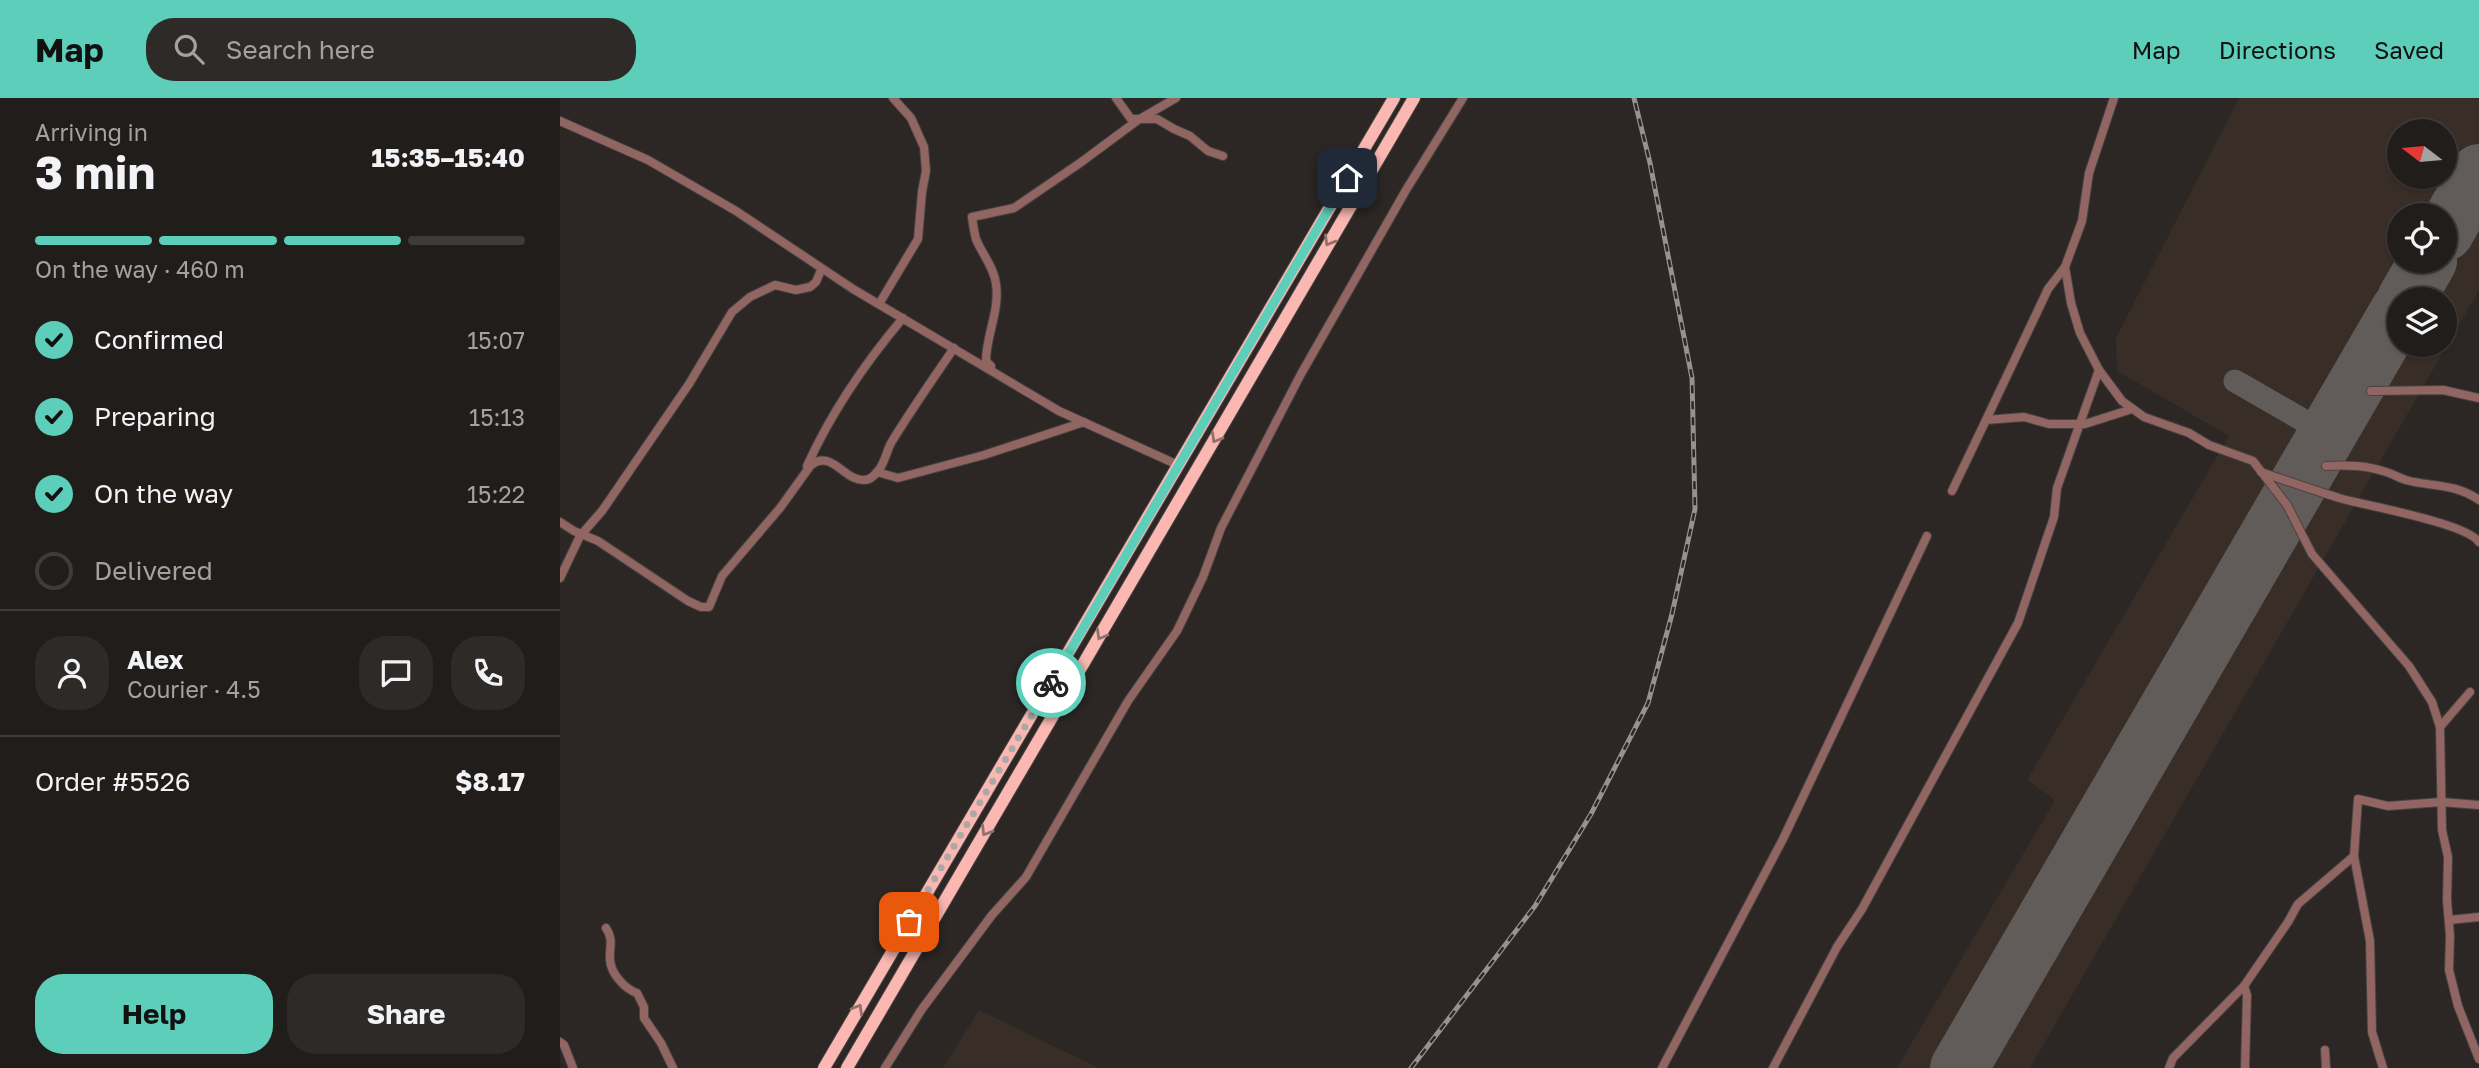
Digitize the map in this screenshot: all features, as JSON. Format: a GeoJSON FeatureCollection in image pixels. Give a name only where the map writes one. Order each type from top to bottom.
{"type":"FeatureCollection","features":[{"type":"Feature","properties":{"kind":"highway"},"geometry":{"type":"LineString","coordinates":[[824,1068],[1394,98]]}},
{"type":"Feature","properties":{"kind":"highway"},"geometry":{"type":"LineString","coordinates":[[847,1068],[1414,98]]}},
{"type":"Feature","properties":{"kind":"street"},"geometry":{"type":"LineString","coordinates":[[878,304],[918,239],[926,171],[924,147],[911,118],[893,98]]}},
{"type":"Feature","properties":{"kind":"street"},"geometry":{"type":"LineString","coordinates":[[1116,98],[1131,118],[1157,119],[1190,136],[1208,150],[1223,156]]}},
{"type":"Feature","properties":{"kind":"street"},"geometry":{"type":"LineString","coordinates":[[1004,378],[986,361],[986,349],[997,305],[996,285],[994,273],[976,238],[972,217],[1014,208],[1138,120],[1176,98]]}},
{"type":"Feature","properties":{"kind":"street"},"geometry":{"type":"LineString","coordinates":[[885,1068],[922,1009],[992,915],[1026,877],[1128,701],[1177,631],[1203,577],[1222,528],[1295,386],[1406,190],[1463,98]]}},
{"type":"Feature","properties":{"kind":"street"},"geometry":{"type":"LineString","coordinates":[[1952,491],[2048,289],[2066,267],[2082,221],[2089,173],[2114,98]]}},
{"type":"Feature","properties":{"kind":"street"},"geometry":{"type":"LineString","coordinates":[[560,121],[648,159],[746,217],[821,270],[1059,411],[1178,466]]}},
{"type":"Feature","properties":{"kind":"street"},"geometry":{"type":"LineString","coordinates":[[2066,267],[2071,303],[2080,333],[2099,370],[2123,401],[2144,417],[2253,461],[2287,505],[2312,554],[2418,677],[2432,702],[2440,727],[2442,830],[2448,857],[2446,900],[2449,920],[2449,970],[2479,1059]]}},
{"type":"Feature","properties":{"kind":"street"},"geometry":{"type":"LineString","coordinates":[[560,578],[581,535],[602,511],[689,384],[732,313],[750,297],[775,285],[796,290],[810,287],[816,282],[821,270]]}},
{"type":"Feature","properties":{"kind":"street"},"geometry":{"type":"LineString","coordinates":[[803,475],[821,435],[867,364],[903,318]]}},
{"type":"Feature","properties":{"kind":"street"},"geometry":{"type":"LineString","coordinates":[[560,522],[581,535],[598,541],[688,601],[701,607],[709,607],[722,576],[780,508],[811,464],[828,461],[862,480],[869,479],[877,472],[893,440],[954,348]]}},
{"type":"Feature","properties":{"kind":"street"},"geometry":{"type":"LineString","coordinates":[[1773,1068],[1837,947],[1862,909],[2018,623],[2054,517],[2057,488],[2099,370]]}},
{"type":"Feature","properties":{"kind":"street"},"geometry":{"type":"LineString","coordinates":[[2371,391],[2443,390],[2479,398]]}},
{"type":"Feature","properties":{"kind":"street"},"geometry":{"type":"LineString","coordinates":[[1986,420],[2024,417],[2049,424],[2081,424],[2132,409]]}},
{"type":"Feature","properties":{"kind":"street"},"geometry":{"type":"LineString","coordinates":[[877,472],[898,478],[984,455],[1084,422]]}},
{"type":"Feature","properties":{"kind":"street"},"geometry":{"type":"LineString","coordinates":[[2326,466],[2351,465],[2385,471],[2408,481],[2451,488],[2479,500]]}},
{"type":"Feature","properties":{"kind":"street"},"geometry":{"type":"LineString","coordinates":[[2262,472],[2340,498],[2448,526],[2475,536],[2479,542]]}},
{"type":"Feature","properties":{"kind":"street"},"geometry":{"type":"LineString","coordinates":[[1662,1068],[1783,839],[1927,536]]}},
{"type":"Feature","properties":{"kind":"street"},"geometry":{"type":"LineString","coordinates":[[2440,727],[2470,692]]}},
{"type":"Feature","properties":{"kind":"street"},"geometry":{"type":"LineString","coordinates":[[2383,1068],[2372,1031],[2370,941],[2354,856],[2358,799],[2388,806],[2441,802],[2479,804]]}},
{"type":"Feature","properties":{"kind":"street"},"geometry":{"type":"LineString","coordinates":[[2169,1068],[2173,1059],[2244,986],[2298,904],[2354,856]]}},
{"type":"Feature","properties":{"kind":"street"},"geometry":{"type":"LineString","coordinates":[[2449,920],[2479,917]]}},
{"type":"Feature","properties":{"kind":"street"},"geometry":{"type":"LineString","coordinates":[[606,928],[612,942],[610,963],[625,988],[638,993],[644,1007],[644,1018],[662,1043],[673,1068]]}},
{"type":"Feature","properties":{"kind":"street"},"geometry":{"type":"LineString","coordinates":[[2244,986],[2247,995],[2245,1068]]}},
{"type":"Feature","properties":{"kind":"street"},"geometry":{"type":"LineString","coordinates":[[560,1042],[564,1045],[573,1068]]}},
{"type":"Feature","properties":{"kind":"street"},"geometry":{"type":"LineString","coordinates":[[2325,1050],[2326,1068]]}},
{"type":"Feature","properties":{"kind":"shaded area"},"geometry":{"type":"Polygon","coordinates":[[[2239,98],[2479,98],[2479,290],[2457,328],[2457,287],[2387,287],[2387,357],[2440,357],[2030,1068],[1897,1068],[2055,800],[2027,780],[2229,436],[2117,371],[2116,338],[2239,98]]]}},
{"type":"Feature","properties":{"kind":"shaded area"},"geometry":{"type":"Polygon","coordinates":[[[979,1010],[1099,1068],[943,1068],[979,1010]]]}},
{"type":"Feature","properties":{"kind":"taxiway"},"geometry":{"type":"LineString","coordinates":[[2235,381],[2327,434]]}},
{"type":"Feature","properties":{"kind":"runway"},"geometry":{"type":"LineString","coordinates":[[2457,211],[2479,173]]}},
{"type":"Feature","properties":{"kind":"runway"},"geometry":{"type":"LineString","coordinates":[[2413,287],[2421,273]]}},
{"type":"Feature","properties":{"kind":"runway"},"geometry":{"type":"LineString","coordinates":[[1959,1068],[2387,332]]}},
{"type":"Feature","properties":{"kind":"railway"},"geometry":{"type":"LineString","coordinates":[[1411,1068],[1535,906],[1591,814],[1648,703],[1672,614],[1695,509],[1692,378],[1650,163],[1634,98]]}},
{"type":"Feature","properties":{"kind":"way so far"},"geometry":{"type":"LineString","coordinates":[[909,922],[1051,683]]}},
{"type":"Feature","properties":{"kind":"route"},"geometry":{"type":"LineString","coordinates":[[1051,683],[1347,178]]}}]}
